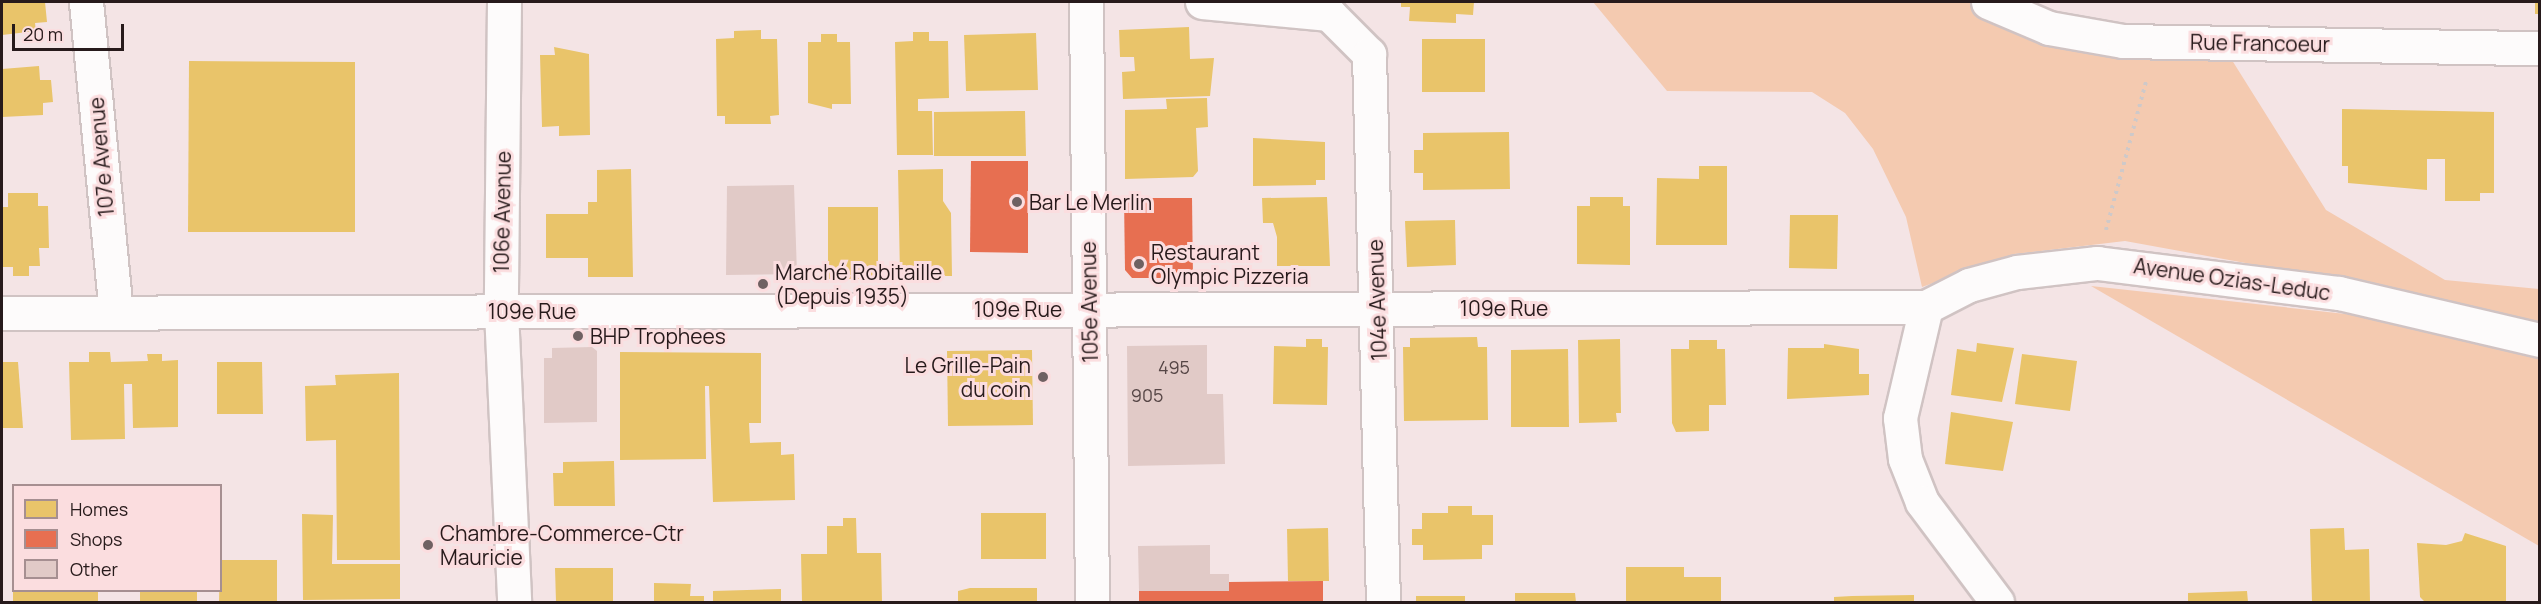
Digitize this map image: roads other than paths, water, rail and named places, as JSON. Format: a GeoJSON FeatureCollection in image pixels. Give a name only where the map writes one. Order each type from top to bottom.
{"type":"FeatureCollection","features":[{"type":"Feature","properties":{"kind":"street","name":"107e Avenue"},"geometry":{"type":"LineString","coordinates":[[86,2],[116,313]]}},
{"type":"Feature","properties":{"kind":"street","name":"106e Avenue"},"geometry":{"type":"LineString","coordinates":[[504,2],[501,311],[514,603]]}},
{"type":"Feature","properties":{"kind":"street","name":"105e Avenue"},"geometry":{"type":"LineString","coordinates":[[1086,2],[1092,603]]}},
{"type":"Feature","properties":{"kind":"street","name":"104e Avenue"},"geometry":{"type":"LineString","coordinates":[[1202,2],[1329,14],[1368,54],[1378,308],[1383,603]]}},
{"type":"Feature","properties":{"kind":"street","name":"Rue Francoeur"},"geometry":{"type":"LineString","coordinates":[[1988,2],[2022,20],[2078,35],[2156,42],[2540,48]]}},
{"type":"Feature","properties":{"kind":"street","name":"Avenue Ozias-Leduc"},"geometry":{"type":"LineString","coordinates":[[1926,307],[1969,285],[2017,272],[2097,262],[2339,293],[2540,340]]}},
{"type":"Feature","properties":{"kind":"street","name":"109e Rue"},"geometry":{"type":"LineString","coordinates":[[2,313],[1926,307]]}},
{"type":"Feature","properties":{"kind":"street"},"geometry":{"type":"LineString","coordinates":[[1926,307],[1900,418],[1905,459],[1922,502],[1997,603]]}},
{"type":"Feature","properties":{"kind":"place","name":"Bar Le Merlin"},"geometry":{"type":"Point","coordinates":[1017,202]}},
{"type":"Feature","properties":{"kind":"place","name":"Restaurant Olympic Pizzeria"},"geometry":{"type":"Point","coordinates":[1139,264]}},
{"type":"Feature","properties":{"kind":"place","name":"Marché Robitaille (Depuis 1935)"},"geometry":{"type":"Point","coordinates":[763,284]}},
{"type":"Feature","properties":{"kind":"place","name":"BHP Trophees"},"geometry":{"type":"Point","coordinates":[578,336]}},
{"type":"Feature","properties":{"kind":"place","name":"Le Grille-Pain du coin"},"geometry":{"type":"Point","coordinates":[1043,377]}},
{"type":"Feature","properties":{"kind":"place","name":"Chambre-Commerce-Ctr Mauricie"},"geometry":{"type":"Point","coordinates":[428,545]}}]}
